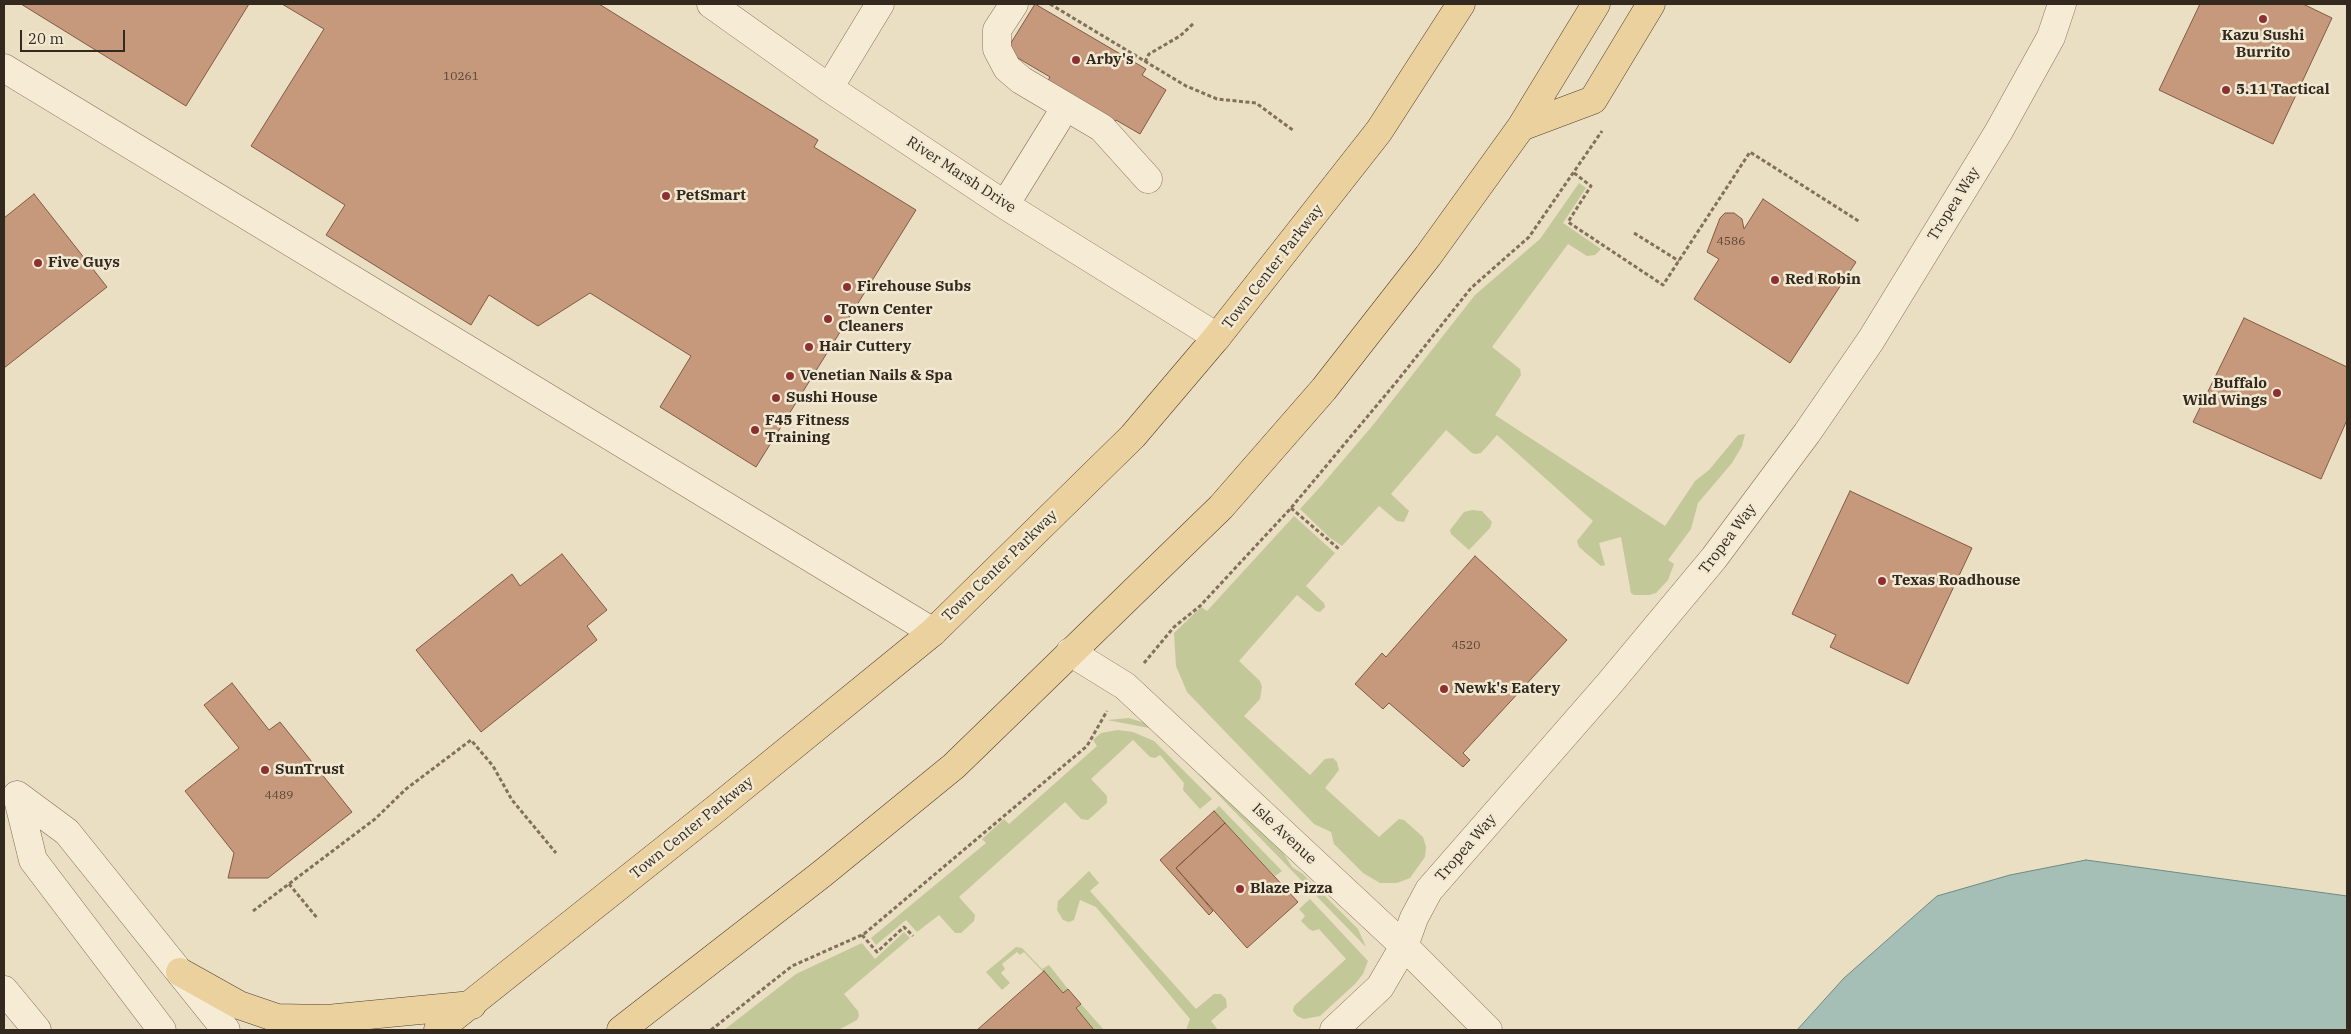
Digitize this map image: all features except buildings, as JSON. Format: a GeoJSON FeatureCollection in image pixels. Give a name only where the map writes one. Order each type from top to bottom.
{"type":"FeatureCollection","features":[{"type":"Feature","properties":{"kind":"main road","name":"Town Center Parkway"},"geometry":{"type":"LineString","coordinates":[[438,1030],[472,1005],[933,632],[1133,436],[1298,237],[1379,130],[1461,4]]}},
{"type":"Feature","properties":{"kind":"main road"},"geometry":{"type":"LineString","coordinates":[[621,1030],[823,873],[954,766],[1221,507],[1324,388],[1428,256],[1521,127],[1596,4]]}},
{"type":"Feature","properties":{"kind":"main road"},"geometry":{"type":"LineString","coordinates":[[1521,127],[1592,100],[1651,4]]}},
{"type":"Feature","properties":{"kind":"main road"},"geometry":{"type":"LineString","coordinates":[[180,972],[239,1005],[277,1018],[326,1019],[472,1005]]}},
{"type":"Feature","properties":{"kind":"street","name":"River Marsh Drive"},"geometry":{"type":"LineString","coordinates":[[711,4],[829,88],[1005,204],[1217,337]]}},
{"type":"Feature","properties":{"kind":"street"},"geometry":{"type":"LineString","coordinates":[[829,88],[880,4]]}},
{"type":"Feature","properties":{"kind":"street"},"geometry":{"type":"LineString","coordinates":[[1014,4],[997,30],[997,49],[1007,68],[1021,80],[1102,128],[1148,179]]}},
{"type":"Feature","properties":{"kind":"street","name":"Tropea Way"},"geometry":{"type":"LineString","coordinates":[[1334,1030],[1380,987],[1404,946],[1414,918],[1429,890],[1610,684],[1709,565],[1807,433],[1870,340],[1999,131],[2051,37],[2062,4]]}},
{"type":"Feature","properties":{"kind":"street"},"geometry":{"type":"LineString","coordinates":[[4,68],[933,632]]}},
{"type":"Feature","properties":{"kind":"street"},"geometry":{"type":"LineString","coordinates":[[1005,204],[1057,121]]}},
{"type":"Feature","properties":{"kind":"street","name":"Isle Avenue"},"geometry":{"type":"LineString","coordinates":[[1070,652],[1125,686],[1404,946],[1488,1030]]}},
{"type":"Feature","properties":{"kind":"street"},"geometry":{"type":"LineString","coordinates":[[10,800],[67,832],[226,1030]]}},
{"type":"Feature","properties":{"kind":"street"},"geometry":{"type":"LineString","coordinates":[[10,800],[33,860],[162,1030]]}},
{"type":"Feature","properties":{"kind":"street"},"geometry":{"type":"LineString","coordinates":[[4,990],[37,1030]]}},
{"type":"Feature","properties":{"kind":"path"},"geometry":{"type":"LineString","coordinates":[[1050,4],[1186,86],[1217,98],[1256,103],[1294,131]]}},
{"type":"Feature","properties":{"kind":"path"},"geometry":{"type":"LineString","coordinates":[[1145,62],[1149,54],[1180,36],[1194,23]]}},
{"type":"Feature","properties":{"kind":"path"},"geometry":{"type":"LineString","coordinates":[[1174,627],[1200,606],[1291,508],[1398,380],[1471,288],[1529,238],[1606,126]]}},
{"type":"Feature","properties":{"kind":"path"},"geometry":{"type":"LineString","coordinates":[[1574,173],[1591,186],[1568,222],[1663,285],[1750,152],[1860,222]]}},
{"type":"Feature","properties":{"kind":"path"},"geometry":{"type":"LineString","coordinates":[[1634,233],[1678,262]]}},
{"type":"Feature","properties":{"kind":"path"},"geometry":{"type":"LineString","coordinates":[[1291,508],[1339,549]]}},
{"type":"Feature","properties":{"kind":"path"},"geometry":{"type":"LineString","coordinates":[[713,1029],[792,966],[862,935],[1087,746],[1101,720]]}},
{"type":"Feature","properties":{"kind":"path"},"geometry":{"type":"LineString","coordinates":[[254,911],[375,819],[406,789],[471,740],[493,766],[512,800],[556,853]]}},
{"type":"Feature","properties":{"kind":"path"},"geometry":{"type":"LineString","coordinates":[[289,884],[318,920]]}},
{"type":"Feature","properties":{"kind":"path"},"geometry":{"type":"LineString","coordinates":[[862,935],[877,952],[904,927],[913,936]]}},
{"type":"Feature","properties":{"kind":"green space"},"geometry":{"type":"Polygon","coordinates":[[[1579,183],[1586,188],[1563,223],[1601,249],[1595,255],[1587,256],[1568,244],[1492,347],[1520,369],[1521,375],[1495,415],[1665,526],[1695,481],[1709,470],[1738,435],[1745,434],[1742,446],[1732,463],[1698,503],[1691,529],[1668,560],[1674,564],[1668,580],[1656,593],[1634,595],[1631,593],[1621,537],[1599,543],[1605,565],[1601,566],[1579,547],[1577,541],[1593,521],[1497,435],[1481,453],[1476,454],[1472,453],[1446,430],[1391,494],[1409,511],[1404,522],[1397,521],[1379,506],[1342,546],[1330,538],[1300,509],[1373,425],[1475,295],[1540,239],[1579,183]]]}},
{"type":"Feature","properties":{"kind":"green space"},"geometry":{"type":"Polygon","coordinates":[[[1472,510],[1482,511],[1492,522],[1490,528],[1469,550],[1451,534],[1450,530],[1464,512],[1472,510]]]}},
{"type":"Feature","properties":{"kind":"green space"},"geometry":{"type":"Polygon","coordinates":[[[1294,516],[1335,553],[1306,586],[1324,603],[1325,607],[1320,612],[1316,611],[1297,595],[1239,661],[1260,681],[1262,687],[1260,699],[1244,716],[1310,775],[1325,759],[1333,758],[1337,762],[1339,770],[1325,788],[1379,837],[1399,819],[1404,820],[1423,837],[1426,847],[1425,857],[1410,878],[1397,883],[1380,883],[1363,873],[1334,844],[1331,832],[1314,824],[1187,692],[1176,666],[1174,633],[1201,607],[1207,611],[1294,516]]]}},
{"type":"Feature","properties":{"kind":"green space"},"geometry":{"type":"Polygon","coordinates":[[[1129,718],[1148,724],[1171,738],[1284,854],[1292,867],[1303,874],[1358,929],[1366,947],[1163,738],[1149,728],[1107,720],[1129,718]]]}},
{"type":"Feature","properties":{"kind":"green space"},"geometry":{"type":"Polygon","coordinates":[[[1118,730],[1133,732],[1154,741],[1212,799],[1200,809],[1183,790],[1184,783],[1160,755],[1155,758],[1150,757],[1133,740],[1091,779],[1107,796],[1107,803],[1088,820],[1081,819],[1065,802],[959,897],[975,915],[974,921],[961,933],[955,933],[939,915],[917,932],[906,920],[876,945],[871,938],[986,843],[982,839],[1004,819],[1009,824],[1097,746],[1093,740],[1101,733],[1118,730]]]}},
{"type":"Feature","properties":{"kind":"green space"},"geometry":{"type":"Polygon","coordinates":[[[1219,806],[1282,871],[1275,876],[1214,811],[1219,806]]]}},
{"type":"Feature","properties":{"kind":"green space"},"geometry":{"type":"Polygon","coordinates":[[[1089,871],[1099,883],[1090,891],[1196,1009],[1214,994],[1221,994],[1226,999],[1227,1007],[1211,1021],[1218,1030],[1186,1030],[1190,1019],[1096,907],[1080,900],[1074,920],[1069,922],[1063,920],[1057,910],[1058,901],[1089,871]]]}},
{"type":"Feature","properties":{"kind":"green space"},"geometry":{"type":"Polygon","coordinates":[[[1310,899],[1368,961],[1363,974],[1355,984],[1320,1016],[1304,1019],[1297,1016],[1293,1011],[1294,1006],[1346,959],[1319,929],[1313,931],[1301,921],[1305,916],[1299,909],[1310,899]]]}},
{"type":"Feature","properties":{"kind":"green space"},"geometry":{"type":"Polygon","coordinates":[[[904,932],[910,938],[844,994],[858,1011],[859,1016],[857,1020],[838,1030],[724,1030],[796,974],[862,943],[875,959],[904,932]]]}},
{"type":"Feature","properties":{"kind":"green space"},"geometry":{"type":"Polygon","coordinates":[[[1016,947],[1022,948],[1042,969],[1049,965],[1068,989],[1063,993],[1024,952],[1020,955],[1017,952],[1002,964],[1005,969],[1001,973],[1010,983],[1002,990],[986,972],[1016,947]]]}},
{"type":"Feature","properties":{"kind":"green space"},"geometry":{"type":"Polygon","coordinates":[[[1081,1004],[1104,1030],[1094,1030],[1076,1008],[1081,1004]]]}},
{"type":"Feature","properties":{"kind":"water"},"geometry":{"type":"Polygon","coordinates":[[[2086,860],[2347,896],[2347,1030],[1797,1030],[1844,978],[1937,896],[2010,875],[2086,860]]]}},
{"type":"Feature","properties":{"kind":"place","name":"Kazu Sushi Burrito"},"geometry":{"type":"Point","coordinates":[2263,19]}},
{"type":"Feature","properties":{"kind":"place","name":"Arby's"},"geometry":{"type":"Point","coordinates":[1076,60]}},
{"type":"Feature","properties":{"kind":"place","name":"5.11 Tactical"},"geometry":{"type":"Point","coordinates":[2226,90]}},
{"type":"Feature","properties":{"kind":"place","name":"PetSmart"},"geometry":{"type":"Point","coordinates":[666,196]}},
{"type":"Feature","properties":{"kind":"place","name":"Five Guys"},"geometry":{"type":"Point","coordinates":[38,263]}},
{"type":"Feature","properties":{"kind":"place","name":"Red Robin"},"geometry":{"type":"Point","coordinates":[1775,280]}},
{"type":"Feature","properties":{"kind":"place","name":"Firehouse Subs"},"geometry":{"type":"Point","coordinates":[847,287]}},
{"type":"Feature","properties":{"kind":"place","name":"Town Center Cleaners"},"geometry":{"type":"Point","coordinates":[828,319]}},
{"type":"Feature","properties":{"kind":"place","name":"Hair Cuttery"},"geometry":{"type":"Point","coordinates":[809,347]}},
{"type":"Feature","properties":{"kind":"place","name":"Venetian Nails & Spa"},"geometry":{"type":"Point","coordinates":[790,376]}},
{"type":"Feature","properties":{"kind":"place","name":"Buffalo Wild Wings"},"geometry":{"type":"Point","coordinates":[2277,393]}},
{"type":"Feature","properties":{"kind":"place","name":"Sushi House"},"geometry":{"type":"Point","coordinates":[776,398]}},
{"type":"Feature","properties":{"kind":"place","name":"F45 Fitness Training"},"geometry":{"type":"Point","coordinates":[755,430]}},
{"type":"Feature","properties":{"kind":"place","name":"Texas Roadhouse"},"geometry":{"type":"Point","coordinates":[1882,581]}},
{"type":"Feature","properties":{"kind":"place","name":"Newk's Eatery"},"geometry":{"type":"Point","coordinates":[1444,689]}},
{"type":"Feature","properties":{"kind":"place","name":"SunTrust"},"geometry":{"type":"Point","coordinates":[265,770]}},
{"type":"Feature","properties":{"kind":"place","name":"Blaze Pizza"},"geometry":{"type":"Point","coordinates":[1240,889]}}]}
